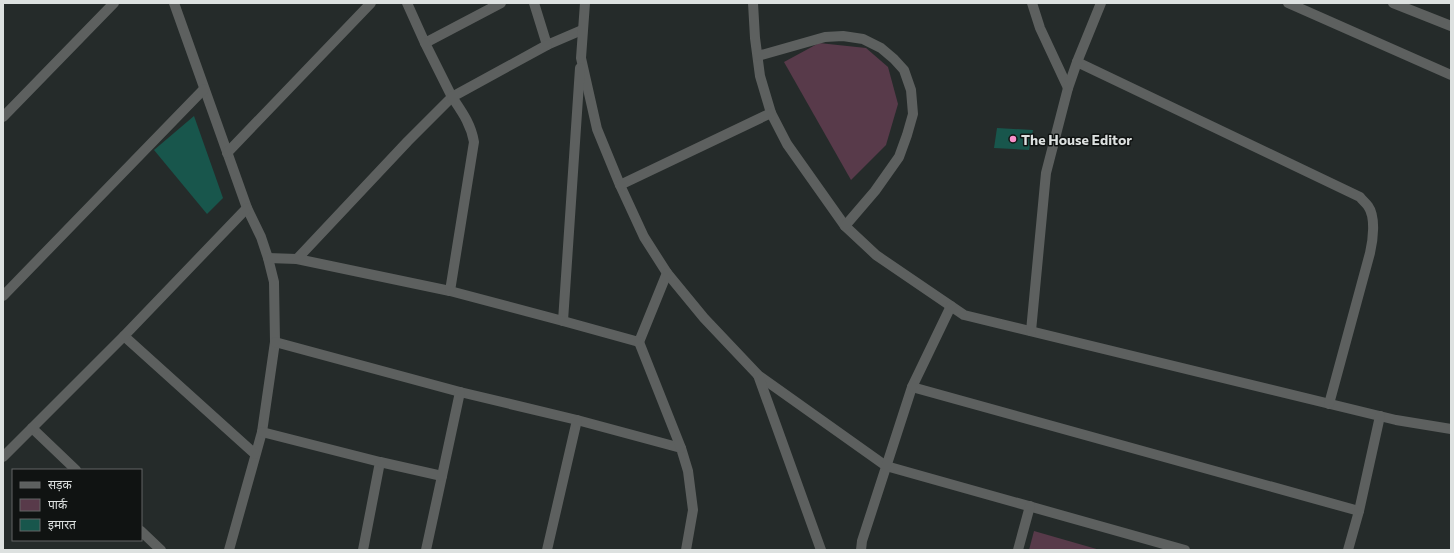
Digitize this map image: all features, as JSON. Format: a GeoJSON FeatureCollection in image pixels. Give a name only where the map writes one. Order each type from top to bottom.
{"type":"FeatureCollection","features":[{"type":"Feature","properties":{"kind":"street"},"geometry":{"type":"LineString","coordinates":[[4,116],[114,3]]}},
{"type":"Feature","properties":{"kind":"street"},"geometry":{"type":"LineString","coordinates":[[174,3],[247,208],[261,237],[274,282],[276,342],[262,432],[229,550]]}},
{"type":"Feature","properties":{"kind":"street"},"geometry":{"type":"LineString","coordinates":[[228,152],[371,3]]}},
{"type":"Feature","properties":{"kind":"street"},"geometry":{"type":"LineString","coordinates":[[407,3],[452,97],[468,120],[474,142],[450,292]]}},
{"type":"Feature","properties":{"kind":"street"},"geometry":{"type":"LineString","coordinates":[[425,43],[501,3]]}},
{"type":"Feature","properties":{"kind":"street"},"geometry":{"type":"LineString","coordinates":[[534,3],[547,45]]}},
{"type":"Feature","properties":{"kind":"street"},"geometry":{"type":"LineString","coordinates":[[563,321],[584,3]]}},
{"type":"Feature","properties":{"kind":"street"},"geometry":{"type":"LineString","coordinates":[[753,3],[760,76],[771,113],[787,144],[845,226],[876,254],[964,315],[1380,416],[1451,429]]}},
{"type":"Feature","properties":{"kind":"street"},"geometry":{"type":"LineString","coordinates":[[1032,3],[1040,28],[1068,88]]}},
{"type":"Feature","properties":{"kind":"street"},"geometry":{"type":"LineString","coordinates":[[1031,331],[1046,173],[1068,88],[1077,62],[1102,3]]}},
{"type":"Feature","properties":{"kind":"street"},"geometry":{"type":"LineString","coordinates":[[1288,3],[1451,75]]}},
{"type":"Feature","properties":{"kind":"street"},"geometry":{"type":"LineString","coordinates":[[1398,4],[1451,26]]}},
{"type":"Feature","properties":{"kind":"street"},"geometry":{"type":"LineString","coordinates":[[297,259],[408,141],[452,97],[547,45],[582,30]]}},
{"type":"Feature","properties":{"kind":"street"},"geometry":{"type":"LineString","coordinates":[[758,56],[825,37],[843,36],[863,39],[881,48],[904,70],[911,90],[913,114],[899,157],[875,191],[845,226]]}},
{"type":"Feature","properties":{"kind":"street"},"geometry":{"type":"LineString","coordinates":[[581,58],[597,129],[620,185],[644,237],[667,273],[704,318],[758,375],[886,466],[1173,548],[1185,550]]}},
{"type":"Feature","properties":{"kind":"street"},"geometry":{"type":"LineString","coordinates":[[1077,62],[1360,197],[1369,207],[1372,219],[1373,236],[1370,253],[1329,404]]}},
{"type":"Feature","properties":{"kind":"street"},"geometry":{"type":"LineString","coordinates":[[3,296],[204,89]]}},
{"type":"Feature","properties":{"kind":"street"},"geometry":{"type":"LineString","coordinates":[[620,185],[771,113]]}},
{"type":"Feature","properties":{"kind":"street"},"geometry":{"type":"LineString","coordinates":[[3,457],[124,336],[247,208]]}},
{"type":"Feature","properties":{"kind":"street"},"geometry":{"type":"LineString","coordinates":[[268,258],[297,259],[450,292],[639,342]]}},
{"type":"Feature","properties":{"kind":"street"},"geometry":{"type":"LineString","coordinates":[[667,273],[639,342],[681,448],[688,471],[693,510],[686,550]]}},
{"type":"Feature","properties":{"kind":"street"},"geometry":{"type":"LineString","coordinates":[[861,550],[862,541],[912,387],[951,306]]}},
{"type":"Feature","properties":{"kind":"street"},"geometry":{"type":"LineString","coordinates":[[124,336],[256,454]]}},
{"type":"Feature","properties":{"kind":"street"},"geometry":{"type":"LineString","coordinates":[[276,342],[460,392],[577,420],[681,448]]}},
{"type":"Feature","properties":{"kind":"street"},"geometry":{"type":"LineString","coordinates":[[758,375],[821,550]]}},
{"type":"Feature","properties":{"kind":"street"},"geometry":{"type":"LineString","coordinates":[[912,387],[1359,511]]}},
{"type":"Feature","properties":{"kind":"street"},"geometry":{"type":"LineString","coordinates":[[426,550],[460,392]]}},
{"type":"Feature","properties":{"kind":"street"},"geometry":{"type":"LineString","coordinates":[[1348,550],[1359,511],[1380,416]]}},
{"type":"Feature","properties":{"kind":"street"},"geometry":{"type":"LineString","coordinates":[[547,550],[577,420]]}},
{"type":"Feature","properties":{"kind":"street"},"geometry":{"type":"LineString","coordinates":[[32,428],[75,469]]}},
{"type":"Feature","properties":{"kind":"street"},"geometry":{"type":"LineString","coordinates":[[262,432],[442,476]]}},
{"type":"Feature","properties":{"kind":"street"},"geometry":{"type":"LineString","coordinates":[[363,550],[380,462]]}},
{"type":"Feature","properties":{"kind":"street"},"geometry":{"type":"LineString","coordinates":[[1018,550],[1030,506]]}},
{"type":"Feature","properties":{"kind":"street"},"geometry":{"type":"LineString","coordinates":[[142,532],[161,550]]}},
{"type":"Feature","properties":{"kind":"green space"},"geometry":{"type":"Polygon","coordinates":[[[819,43],[866,48],[888,67],[898,104],[886,145],[851,180],[784,62],[819,43]]]}},
{"type":"Feature","properties":{"kind":"green space"},"geometry":{"type":"Polygon","coordinates":[[[1034,531],[1100,550],[1029,550],[1034,531]]]}},
{"type":"Feature","properties":{"kind":"building"},"geometry":{"type":"Polygon","coordinates":[[[194,116],[223,198],[207,214],[154,150],[194,116]]]}},
{"type":"Feature","properties":{"kind":"building","name":"The House Editor"},"geometry":{"type":"Polygon","coordinates":[[[997,128],[1033,130],[1029,150],[994,148],[997,128]]]}},
{"type":"Feature","properties":{"kind":"place","name":"The House Editor"},"geometry":{"type":"Point","coordinates":[1013,139]}}]}
